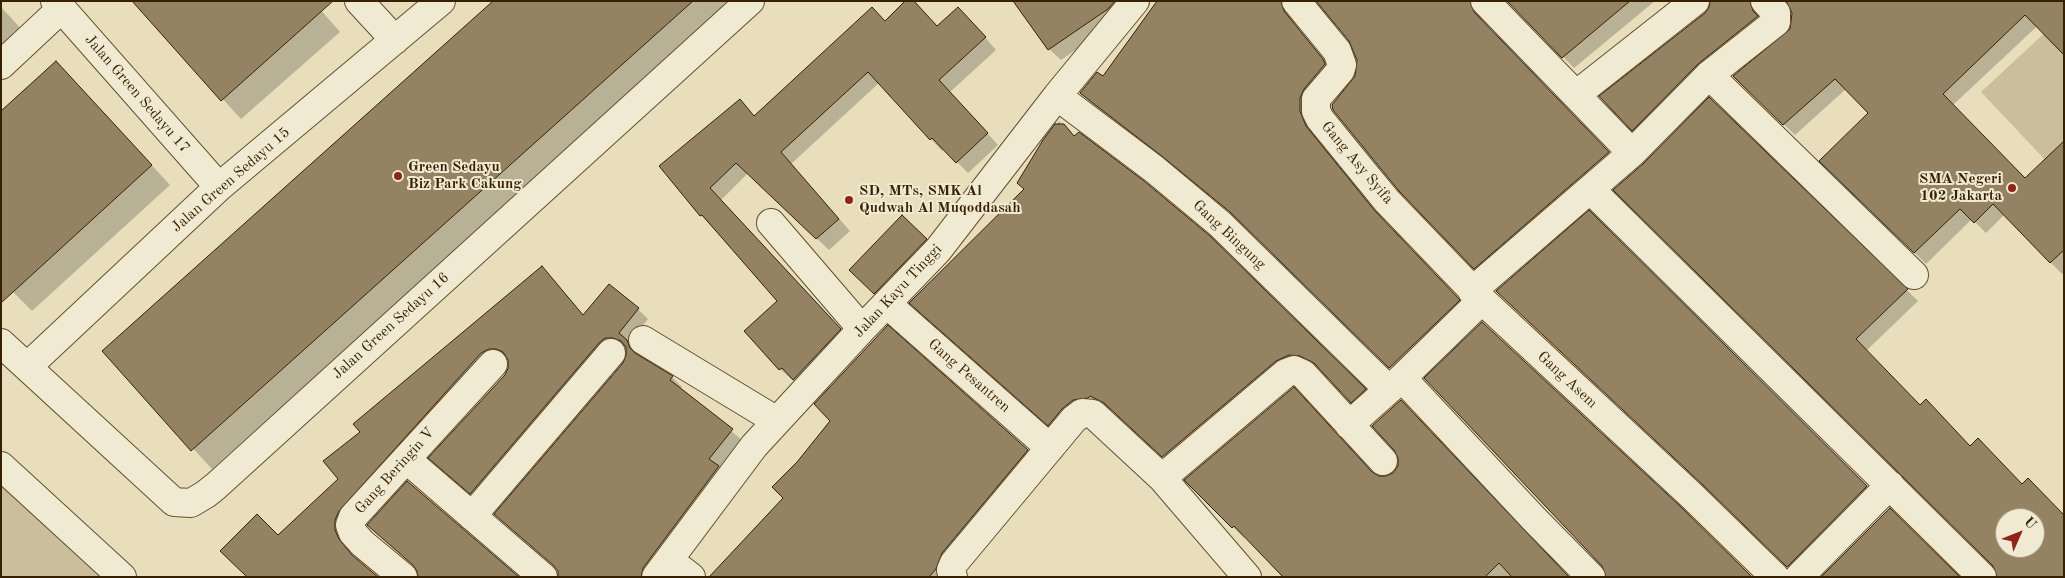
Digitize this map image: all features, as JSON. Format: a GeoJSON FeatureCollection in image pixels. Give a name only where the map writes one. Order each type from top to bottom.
{"type":"FeatureCollection","features":[{"type":"Feature","properties":{"kind":"street"},"geometry":{"type":"LineString","coordinates":[[359,1],[395,40]]}},
{"type":"Feature","properties":{"kind":"street","name":"Jalan Green Sedayu 15"},"geometry":{"type":"LineString","coordinates":[[28,367],[219,187],[441,1]]}},
{"type":"Feature","properties":{"kind":"street","name":"Jalan Green Sedayu 16"},"geometry":{"type":"LineString","coordinates":[[28,367],[174,502],[191,503],[216,486],[750,1]]}},
{"type":"Feature","properties":{"kind":"street","name":"Jalan Kayu Tinggi"},"geometry":{"type":"LineString","coordinates":[[662,568],[754,446],[938,250],[1057,96],[1135,1]]}},
{"type":"Feature","properties":{"kind":"street","name":"Gang Asy Syifa"},"geometry":{"type":"LineString","coordinates":[[1296,1],[1341,58],[1342,65],[1340,71],[1316,99],[1316,111],[1320,119],[1387,201],[1477,296]]}},
{"type":"Feature","properties":{"kind":"street"},"geometry":{"type":"LineString","coordinates":[[1485,1],[1632,153]]}},
{"type":"Feature","properties":{"kind":"street"},"geometry":{"type":"LineString","coordinates":[[1577,94],[1695,1]]}},
{"type":"Feature","properties":{"kind":"street"},"geometry":{"type":"LineString","coordinates":[[1349,425],[1395,384],[1477,296],[1632,153],[1709,75],[1776,22],[1776,12],[1765,1]]}},
{"type":"Feature","properties":{"kind":"street"},"geometry":{"type":"LineString","coordinates":[[1,65],[58,5]]}},
{"type":"Feature","properties":{"kind":"street","name":"Jalan Green Sedayu 17"},"geometry":{"type":"LineString","coordinates":[[58,5],[219,187]]}},
{"type":"Feature","properties":{"kind":"street"},"geometry":{"type":"LineString","coordinates":[[1709,75],[1914,275]]}},
{"type":"Feature","properties":{"kind":"street","name":"Gang Bingung"},"geometry":{"type":"LineString","coordinates":[[1057,96],[1154,169],[1220,224],[1395,384],[1591,577]]}},
{"type":"Feature","properties":{"kind":"street"},"geometry":{"type":"LineString","coordinates":[[1591,190],[1982,577]]}},
{"type":"Feature","properties":{"kind":"street"},"geometry":{"type":"LineString","coordinates":[[771,223],[862,329]]}},
{"type":"Feature","properties":{"kind":"street","name":"Gang Asem"},"geometry":{"type":"LineString","coordinates":[[1477,296],[1692,496],[1775,577]]}},
{"type":"Feature","properties":{"kind":"street","name":"Gang Pesantren"},"geometry":{"type":"LineString","coordinates":[[887,304],[1050,448]]}},
{"type":"Feature","properties":{"kind":"street"},"geometry":{"type":"LineString","coordinates":[[643,340],[777,421]]}},
{"type":"Feature","properties":{"kind":"street"},"geometry":{"type":"LineString","coordinates":[[1,343],[28,367]]}},
{"type":"Feature","properties":{"kind":"street"},"geometry":{"type":"LineString","coordinates":[[472,516],[611,353]]}},
{"type":"Feature","properties":{"kind":"street","name":"Gang Beringin V"},"geometry":{"type":"LineString","coordinates":[[403,577],[362,543],[353,533],[350,525],[361,507],[493,364]]}},
{"type":"Feature","properties":{"kind":"street"},"geometry":{"type":"LineString","coordinates":[[1162,478],[1286,373],[1294,370],[1303,374],[1383,461]]}},
{"type":"Feature","properties":{"kind":"street"},"geometry":{"type":"LineString","coordinates":[[953,577],[951,570],[954,563],[1074,419],[1082,413],[1088,412],[1093,414],[1162,478],[1247,577]]}},
{"type":"Feature","properties":{"kind":"street"},"geometry":{"type":"LineString","coordinates":[[406,459],[543,577]]}},
{"type":"Feature","properties":{"kind":"street"},"geometry":{"type":"LineString","coordinates":[[1,466],[122,577]]}},
{"type":"Feature","properties":{"kind":"street"},"geometry":{"type":"LineString","coordinates":[[1799,577],[1890,486]]}},
{"type":"Feature","properties":{"kind":"street"},"geometry":{"type":"LineString","coordinates":[[662,568],[691,577]]}},
{"type":"Feature","properties":{"kind":"shaded area"},"geometry":{"type":"Polygon","coordinates":[[[2051,27],[2064,41],[2064,152],[2050,165],[1981,92],[2051,27]]]}},
{"type":"Feature","properties":{"kind":"shaded area"},"geometry":{"type":"Polygon","coordinates":[[[1,467],[120,577],[1,577],[1,467]]]}},
{"type":"Feature","properties":{"kind":"building"},"geometry":{"type":"Polygon","coordinates":[[[132,1],[333,1],[221,101],[132,1]]]}},
{"type":"Feature","properties":{"kind":"building","name":"Green Sedayu Biz Park Cakung"},"geometry":{"type":"Polygon","coordinates":[[[493,1],[693,1],[191,451],[102,351],[493,1]]]}},
{"type":"Feature","properties":{"kind":"building"},"geometry":{"type":"Polygon","coordinates":[[[905,1],[914,1],[937,26],[958,7],[986,37],[939,80],[988,133],[956,163],[932,138],[930,140],[868,72],[781,152],[839,219],[816,239],[736,163],[710,188],[841,329],[793,380],[782,368],[779,370],[744,331],[777,301],[702,215],[700,216],[659,166],[740,99],[754,116],[872,7],[885,21],[905,1]]]}},
{"type":"Feature","properties":{"kind":"building"},"geometry":{"type":"Polygon","coordinates":[[[1013,1],[1115,1],[1108,9],[1048,50],[1013,1]]]}},
{"type":"Feature","properties":{"kind":"building"},"geometry":{"type":"Polygon","coordinates":[[[1157,1],[1281,1],[1284,11],[1323,59],[1325,64],[1304,89],[1300,98],[1300,111],[1306,126],[1375,211],[1460,300],[1389,368],[1230,212],[1080,93],[1097,72],[1103,76],[1157,1]]]}},
{"type":"Feature","properties":{"kind":"building"},"geometry":{"type":"Polygon","coordinates":[[[1316,1],[1470,1],[1474,12],[1609,152],[1474,269],[1399,191],[1333,110],[1332,105],[1355,76],[1357,60],[1349,41],[1316,1]]]}},
{"type":"Feature","properties":{"kind":"building"},"geometry":{"type":"Polygon","coordinates":[[[1507,1],[1630,1],[1562,58],[1507,1]]]}},
{"type":"Feature","properties":{"kind":"building"},"geometry":{"type":"Polygon","coordinates":[[[1710,1],[1750,1],[1753,11],[1758,16],[1698,64],[1632,131],[1599,96],[1705,13],[1710,1]]]}},
{"type":"Feature","properties":{"kind":"building"},"geometry":{"type":"Polygon","coordinates":[[[1786,1],[2064,1],[2064,55],[2025,15],[1943,94],[2025,178],[2064,141],[2064,250],[2050,263],[1993,204],[1974,223],[1960,209],[1914,253],[1819,161],[1868,113],[1835,79],[1783,125],[1733,76],[1790,29],[1792,13],[1786,1]]]}},
{"type":"Feature","properties":{"kind":"building"},"geometry":{"type":"Polygon","coordinates":[[[56,61],[152,165],[1,303],[1,111],[56,61]]]}},
{"type":"Feature","properties":{"kind":"building"},"geometry":{"type":"Polygon","coordinates":[[[1709,97],[1908,289],[1856,339],[1920,405],[1926,399],[1970,446],[1978,438],[2022,484],[2028,478],[2064,515],[2064,577],[1997,577],[1993,566],[1613,190],[1643,164],[1709,97]]]}},
{"type":"Feature","properties":{"kind":"building"},"geometry":{"type":"Polygon","coordinates":[[[1055,124],[1064,124],[1074,136],[1079,132],[1144,181],[1210,236],[1366,389],[1351,403],[1314,363],[1300,356],[1289,355],[1276,361],[1162,457],[1104,403],[1090,396],[1073,400],[1062,409],[1048,426],[909,303],[1024,189],[1017,183],[1055,124]]]}},
{"type":"Feature","properties":{"kind":"building"},"geometry":{"type":"Polygon","coordinates":[[[1589,210],[1867,486],[1787,567],[1703,485],[1496,291],[1589,210]]]}},
{"type":"Feature","properties":{"kind":"building"},"geometry":{"type":"Polygon","coordinates":[[[902,215],[927,239],[874,294],[849,270],[902,215]]]}},
{"type":"Feature","properties":{"kind":"building"},"geometry":{"type":"Polygon","coordinates":[[[542,266],[583,315],[609,284],[639,308],[619,333],[627,340],[630,348],[673,376],[670,380],[733,429],[709,459],[719,466],[643,568],[641,577],[558,577],[558,571],[553,565],[494,514],[623,363],[626,347],[621,341],[613,338],[605,338],[599,343],[470,494],[428,458],[505,375],[508,368],[508,360],[503,352],[489,349],[481,353],[339,511],[335,520],[335,530],[339,539],[352,555],[378,577],[247,577],[220,551],[257,514],[278,535],[338,479],[323,461],[360,432],[353,424],[542,266]]]}},
{"type":"Feature","properties":{"kind":"building"},"geometry":{"type":"Polygon","coordinates":[[[1482,322],[1681,507],[1752,577],[1606,577],[1602,566],[1424,378],[1482,322]]]}},
{"type":"Feature","properties":{"kind":"building"},"geometry":{"type":"Polygon","coordinates":[[[888,325],[1028,450],[942,553],[936,569],[929,577],[709,577],[783,498],[772,487],[797,462],[830,421],[814,404],[888,325]]]}},
{"type":"Feature","properties":{"kind":"building"},"geometry":{"type":"Polygon","coordinates":[[[1294,387],[1372,472],[1379,476],[1393,473],[1398,466],[1398,458],[1394,450],[1372,426],[1401,400],[1569,577],[1512,577],[1499,563],[1485,577],[1283,577],[1234,526],[1232,528],[1184,480],[1294,387]]]}},
{"type":"Feature","properties":{"kind":"building"},"geometry":{"type":"Polygon","coordinates":[[[407,481],[519,577],[418,577],[413,565],[367,525],[407,481]]]}},
{"type":"Feature","properties":{"kind":"building"},"geometry":{"type":"Polygon","coordinates":[[[1890,508],[1960,577],[1821,577],[1890,508]]]}},
{"type":"Feature","properties":{"kind":"place","name":"Green Sedayu Biz Park Cakung"},"geometry":{"type":"Point","coordinates":[398,176]}},
{"type":"Feature","properties":{"kind":"place","name":"SMA Negeri 102 Jakarta"},"geometry":{"type":"Point","coordinates":[2012,188]}},
{"type":"Feature","properties":{"kind":"place","name":"SD, MTs, SMK Al Qudwah Al Muqoddasah"},"geometry":{"type":"Point","coordinates":[849,200]}}]}
